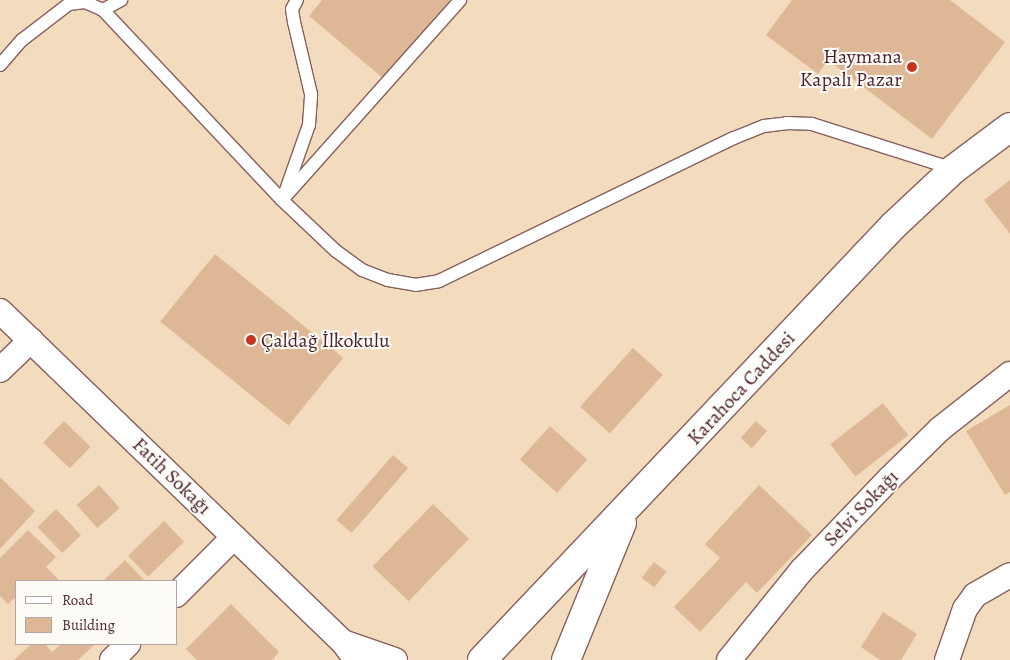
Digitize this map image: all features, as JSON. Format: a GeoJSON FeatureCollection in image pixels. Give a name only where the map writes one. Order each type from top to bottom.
{"type":"FeatureCollection","features":[{"type":"Feature","properties":{"kind":"street","name":"Karahoca Caddesi"},"geometry":{"type":"LineString","coordinates":[[482,660],[627,510],[837,283],[954,169],[1010,127]]}},
{"type":"Feature","properties":{"kind":"street","name":"Fatih Sokağı"},"geometry":{"type":"LineString","coordinates":[[0,311],[234,536],[349,651],[395,660]]}},
{"type":"Feature","properties":{"kind":"street"},"geometry":{"type":"LineString","coordinates":[[0,370],[31,340]]}},
{"type":"Feature","properties":{"kind":"street","name":"Selvi Sokağı"},"geometry":{"type":"LineString","coordinates":[[729,660],[802,570],[890,478],[940,429],[1010,374]]}},
{"type":"Feature","properties":{"kind":"street"},"geometry":{"type":"LineString","coordinates":[[566,660],[627,510]]}},
{"type":"Feature","properties":{"kind":"street"},"geometry":{"type":"LineString","coordinates":[[178,593],[234,536]]}},
{"type":"Feature","properties":{"kind":"street"},"geometry":{"type":"LineString","coordinates":[[946,660],[965,609],[975,595],[1010,576]]}},
{"type":"Feature","properties":{"kind":"street"},"geometry":{"type":"LineString","coordinates":[[112,660],[127,645]]}},
{"type":"Feature","properties":{"kind":"lane"},"geometry":{"type":"LineString","coordinates":[[103,10],[121,0]]}},
{"type":"Feature","properties":{"kind":"lane"},"geometry":{"type":"LineString","coordinates":[[282,200],[309,126],[310,94],[292,9],[297,0]]}},
{"type":"Feature","properties":{"kind":"lane"},"geometry":{"type":"LineString","coordinates":[[282,200],[460,0]]}},
{"type":"Feature","properties":{"kind":"lane"},"geometry":{"type":"LineString","coordinates":[[0,65],[22,40],[69,4],[85,2],[103,10],[282,200],[336,251],[362,270],[388,280],[415,284],[439,281],[734,138],[764,126],[787,123],[812,124],[954,169]]}},
{"type":"Feature","properties":{"kind":"building"},"geometry":{"type":"Polygon","coordinates":[[[322,0],[450,0],[384,79],[309,16],[322,0]]]}},
{"type":"Feature","properties":{"kind":"building","name":"Haymana Kapalı Pazar"},"geometry":{"type":"Polygon","coordinates":[[[792,0],[950,0],[1005,42],[932,139],[828,60],[818,74],[766,35],[792,0]]]}},
{"type":"Feature","properties":{"kind":"building"},"geometry":{"type":"Polygon","coordinates":[[[1010,180],[1010,234],[984,200],[1010,180]]]}},
{"type":"Feature","properties":{"kind":"building","name":"Çaldağ İlkokulu"},"geometry":{"type":"Polygon","coordinates":[[[215,254],[343,358],[288,425],[160,322],[215,254]]]}},
{"type":"Feature","properties":{"kind":"building"},"geometry":{"type":"Polygon","coordinates":[[[633,348],[663,375],[610,433],[580,407],[633,348]]]}},
{"type":"Feature","properties":{"kind":"building"},"geometry":{"type":"Polygon","coordinates":[[[883,403],[908,435],[855,477],[830,444],[883,403]]]}},
{"type":"Feature","properties":{"kind":"building"},"geometry":{"type":"Polygon","coordinates":[[[1010,405],[1010,492],[1005,495],[966,431],[1010,405]]]}},
{"type":"Feature","properties":{"kind":"building"},"geometry":{"type":"Polygon","coordinates":[[[64,421],[91,447],[70,468],[43,443],[64,421]]]}},
{"type":"Feature","properties":{"kind":"building"},"geometry":{"type":"Polygon","coordinates":[[[756,421],[767,431],[752,448],[741,438],[756,421]]]}},
{"type":"Feature","properties":{"kind":"building"},"geometry":{"type":"Polygon","coordinates":[[[550,426],[587,459],[557,493],[520,459],[550,426]]]}},
{"type":"Feature","properties":{"kind":"building"},"geometry":{"type":"Polygon","coordinates":[[[393,455],[408,468],[352,533],[337,520],[393,455]]]}},
{"type":"Feature","properties":{"kind":"building"},"geometry":{"type":"Polygon","coordinates":[[[0,477],[35,511],[0,549],[0,477]]]}},
{"type":"Feature","properties":{"kind":"building"},"geometry":{"type":"Polygon","coordinates":[[[99,485],[120,508],[97,528],[77,505],[99,485]]]}},
{"type":"Feature","properties":{"kind":"building"},"geometry":{"type":"Polygon","coordinates":[[[759,485],[812,535],[757,593],[746,582],[700,632],[674,607],[720,558],[705,544],[759,485]]]}},
{"type":"Feature","properties":{"kind":"building"},"geometry":{"type":"Polygon","coordinates":[[[433,504],[469,539],[409,601],[373,567],[433,504]]]}},
{"type":"Feature","properties":{"kind":"building"},"geometry":{"type":"Polygon","coordinates":[[[56,509],[81,535],[62,553],[37,527],[56,509]]]}},
{"type":"Feature","properties":{"kind":"building"},"geometry":{"type":"Polygon","coordinates":[[[164,521],[184,542],[148,577],[128,556],[164,521]]]}},
{"type":"Feature","properties":{"kind":"building"},"geometry":{"type":"Polygon","coordinates":[[[28,530],[56,557],[46,567],[59,580],[15,580],[15,598],[8,604],[0,596],[0,558],[28,530]]]}},
{"type":"Feature","properties":{"kind":"building"},"geometry":{"type":"Polygon","coordinates":[[[125,560],[144,580],[104,580],[125,560]]]}},
{"type":"Feature","properties":{"kind":"building"},"geometry":{"type":"Polygon","coordinates":[[[654,562],[667,572],[654,588],[642,578],[654,562]]]}},
{"type":"Feature","properties":{"kind":"building"},"geometry":{"type":"Polygon","coordinates":[[[231,604],[279,652],[272,660],[197,660],[186,649],[231,604]]]}},
{"type":"Feature","properties":{"kind":"building"},"geometry":{"type":"Polygon","coordinates":[[[883,612],[917,634],[901,660],[880,660],[861,647],[883,612]]]}},
{"type":"Feature","properties":{"kind":"building"},"geometry":{"type":"Polygon","coordinates":[[[30,645],[46,645],[52,652],[60,645],[94,645],[78,660],[14,660],[30,645]]]}},
{"type":"Feature","properties":{"kind":"place","name":"Haymana Kapalı Pazar"},"geometry":{"type":"Point","coordinates":[912,67]}},
{"type":"Feature","properties":{"kind":"place","name":"Çaldağ İlkokulu"},"geometry":{"type":"Point","coordinates":[251,340]}}]}
